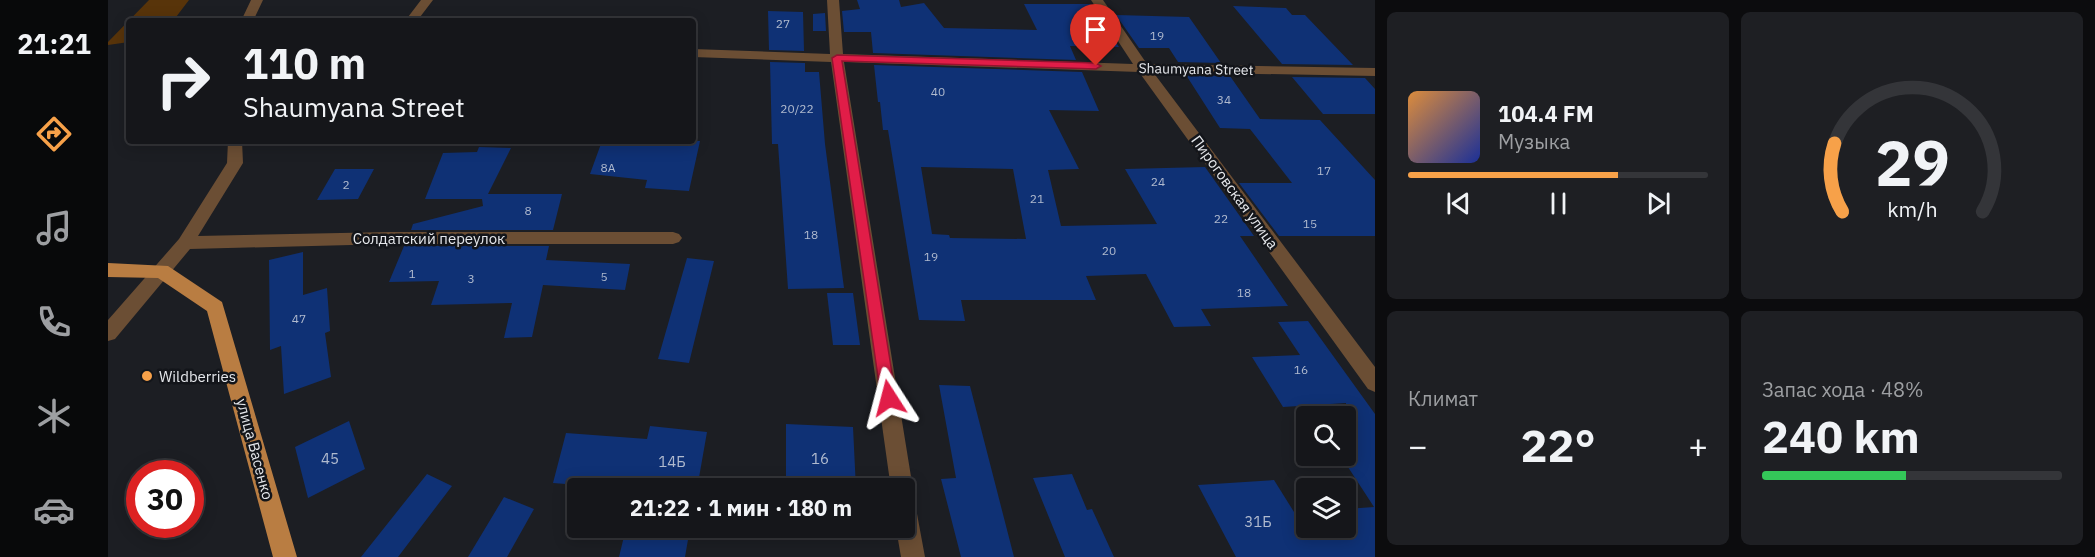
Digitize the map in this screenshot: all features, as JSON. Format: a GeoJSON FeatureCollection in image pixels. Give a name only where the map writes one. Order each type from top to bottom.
{"type":"FeatureCollection","features":[{"type":"Feature","properties":{"kind":"main road"},"geometry":{"type":"LineString","coordinates":[[108,270],[162,271]]}},
{"type":"Feature","properties":{"kind":"main road","name":"улица Васенко"},"geometry":{"type":"LineString","coordinates":[[162,271],[215,307],[282,556]]}},
{"type":"Feature","properties":{"kind":"street"},"geometry":{"type":"LineString","coordinates":[[248,18],[257,0]]}},
{"type":"Feature","properties":{"kind":"street"},"geometry":{"type":"LineString","coordinates":[[413,18],[427,0]]}},
{"type":"Feature","properties":{"kind":"street"},"geometry":{"type":"LineString","coordinates":[[833,0],[837,58],[900,478]]}},
{"type":"Feature","properties":{"kind":"street","name":"Пироговская улица"},"geometry":{"type":"LineString","coordinates":[[1096,0],[1143,68],[1375,383]]}},
{"type":"Feature","properties":{"kind":"street","name":"Shaumyana Street"},"geometry":{"type":"LineString","coordinates":[[696,53],[1143,68],[1375,72]]}},
{"type":"Feature","properties":{"kind":"street"},"geometry":{"type":"LineString","coordinates":[[108,333],[185,243],[235,163],[235,144]]}},
{"type":"Feature","properties":{"kind":"street","name":"Солдатский переулок"},"geometry":{"type":"LineString","coordinates":[[185,243],[390,238],[673,238]]}},
{"type":"Feature","properties":{"kind":"street"},"geometry":{"type":"LineString","coordinates":[[910,538],[913,557]]}},
{"type":"Feature","properties":{"kind":"shaded area"},"geometry":{"type":"Polygon","coordinates":[[[149,0],[189,0],[175,18],[131,18],[149,0]]]}},
{"type":"Feature","properties":{"kind":"shaded area"},"geometry":{"type":"Polygon","coordinates":[[[126,24],[126,42],[108,45],[108,42],[126,24]]]}},
{"type":"Feature","properties":{"kind":"building"},"geometry":{"type":"Polygon","coordinates":[[[857,0],[899,0],[901,7],[924,3],[944,28],[1037,30],[1024,4],[1090,4],[1119,47],[1070,46],[1076,60],[873,53],[871,32],[844,32],[842,11],[860,9],[857,0]]]}},
{"type":"Feature","properties":{"kind":"building"},"geometry":{"type":"Polygon","coordinates":[[[1233,6],[1286,8],[1292,15],[1305,15],[1353,65],[1282,64],[1233,6]]]}},
{"type":"Feature","properties":{"kind":"building"},"geometry":{"type":"Polygon","coordinates":[[[768,11],[803,12],[804,51],[769,50],[768,11]]]}},
{"type":"Feature","properties":{"kind":"building"},"geometry":{"type":"Polygon","coordinates":[[[825,13],[826,31],[813,31],[813,14],[825,13]]]}},
{"type":"Feature","properties":{"kind":"building"},"geometry":{"type":"Polygon","coordinates":[[[1116,15],[1189,17],[1221,63],[1178,62],[1169,48],[1139,48],[1116,15]]]}},
{"type":"Feature","properties":{"kind":"building"},"geometry":{"type":"Polygon","coordinates":[[[770,62],[805,63],[805,72],[819,72],[825,144],[844,288],[788,289],[778,144],[772,144],[770,62]]]}},
{"type":"Feature","properties":{"kind":"building"},"geometry":{"type":"Polygon","coordinates":[[[874,65],[1082,72],[1099,111],[1049,110],[1079,169],[1048,170],[1061,226],[1157,224],[1125,169],[1205,167],[1254,236],[1240,236],[1288,306],[1201,309],[1211,326],[1174,327],[1146,274],[1086,276],[1096,300],[961,300],[965,321],[919,320],[888,130],[883,130],[880,102],[878,102],[874,65]],[[921,167],[932,234],[949,235],[950,238],[1026,239],[1013,169],[921,167]]]}},
{"type":"Feature","properties":{"kind":"building"},"geometry":{"type":"Polygon","coordinates":[[[1186,75],[1230,76],[1260,119],[1320,120],[1375,180],[1375,236],[1279,236],[1239,183],[1292,183],[1250,129],[1220,128],[1186,75]]]}},
{"type":"Feature","properties":{"kind":"building"},"geometry":{"type":"Polygon","coordinates":[[[1292,77],[1365,78],[1375,89],[1375,114],[1323,114],[1292,77]]]}},
{"type":"Feature","properties":{"kind":"building"},"geometry":{"type":"Polygon","coordinates":[[[696,141],[700,141],[689,191],[645,188],[647,180],[590,174],[601,144],[696,144],[696,141]]]}},
{"type":"Feature","properties":{"kind":"building"},"geometry":{"type":"Polygon","coordinates":[[[479,147],[511,148],[488,194],[562,194],[553,230],[411,230],[413,224],[483,206],[482,199],[425,199],[443,153],[477,152],[479,147]]]}},
{"type":"Feature","properties":{"kind":"building"},"geometry":{"type":"Polygon","coordinates":[[[335,169],[374,169],[358,199],[317,200],[335,169]]]}},
{"type":"Feature","properties":{"kind":"building"},"geometry":{"type":"Polygon","coordinates":[[[404,246],[549,246],[546,260],[630,264],[625,290],[543,285],[532,337],[504,338],[512,303],[431,305],[439,281],[389,282],[404,246]]]}},
{"type":"Feature","properties":{"kind":"building"},"geometry":{"type":"Polygon","coordinates":[[[303,252],[303,295],[327,288],[330,331],[325,333],[331,377],[284,394],[281,346],[270,350],[269,260],[303,252]]]}},
{"type":"Feature","properties":{"kind":"building"},"geometry":{"type":"Polygon","coordinates":[[[687,258],[714,261],[689,363],[658,359],[687,258]]]}},
{"type":"Feature","properties":{"kind":"building"},"geometry":{"type":"Polygon","coordinates":[[[827,293],[853,293],[860,345],[833,345],[827,293]]]}},
{"type":"Feature","properties":{"kind":"building"},"geometry":{"type":"Polygon","coordinates":[[[1308,321],[1375,414],[1375,557],[1236,557],[1198,485],[1274,480],[1296,512],[1296,538],[1356,538],[1356,508],[1374,507],[1347,466],[1356,466],[1356,406],[1346,406],[1346,403],[1283,407],[1252,357],[1300,355],[1278,322],[1308,321]]]}},
{"type":"Feature","properties":{"kind":"building"},"geometry":{"type":"Polygon","coordinates":[[[939,385],[970,386],[1014,557],[961,557],[941,479],[956,478],[939,385]]]}},
{"type":"Feature","properties":{"kind":"building"},"geometry":{"type":"Polygon","coordinates":[[[349,421],[365,469],[308,498],[295,447],[349,421]]]}},
{"type":"Feature","properties":{"kind":"building"},"geometry":{"type":"Polygon","coordinates":[[[786,424],[853,427],[855,478],[786,478],[786,424]]]}},
{"type":"Feature","properties":{"kind":"building"},"geometry":{"type":"Polygon","coordinates":[[[650,426],[707,432],[699,478],[567,478],[567,484],[553,483],[566,433],[647,439],[650,426]]]}},
{"type":"Feature","properties":{"kind":"building"},"geometry":{"type":"Polygon","coordinates":[[[427,474],[452,486],[398,557],[361,557],[427,474]]]}},
{"type":"Feature","properties":{"kind":"building"},"geometry":{"type":"Polygon","coordinates":[[[1072,474],[1087,510],[1092,509],[1114,557],[1065,557],[1033,478],[1072,474]]]}},
{"type":"Feature","properties":{"kind":"building"},"geometry":{"type":"Polygon","coordinates":[[[504,497],[534,509],[507,557],[468,557],[504,497]]]}},
{"type":"Feature","properties":{"kind":"building"},"geometry":{"type":"Polygon","coordinates":[[[624,538],[688,538],[685,557],[619,557],[624,538]]]}},
{"type":"Feature","properties":{"kind":"place","name":"Wildberries"},"geometry":{"type":"Point","coordinates":[147,376]}},
{"type":"Feature","properties":{"kind":"route"},"geometry":{"type":"LineString","coordinates":[[889,398],[837,58],[1096,66]]}}]}
